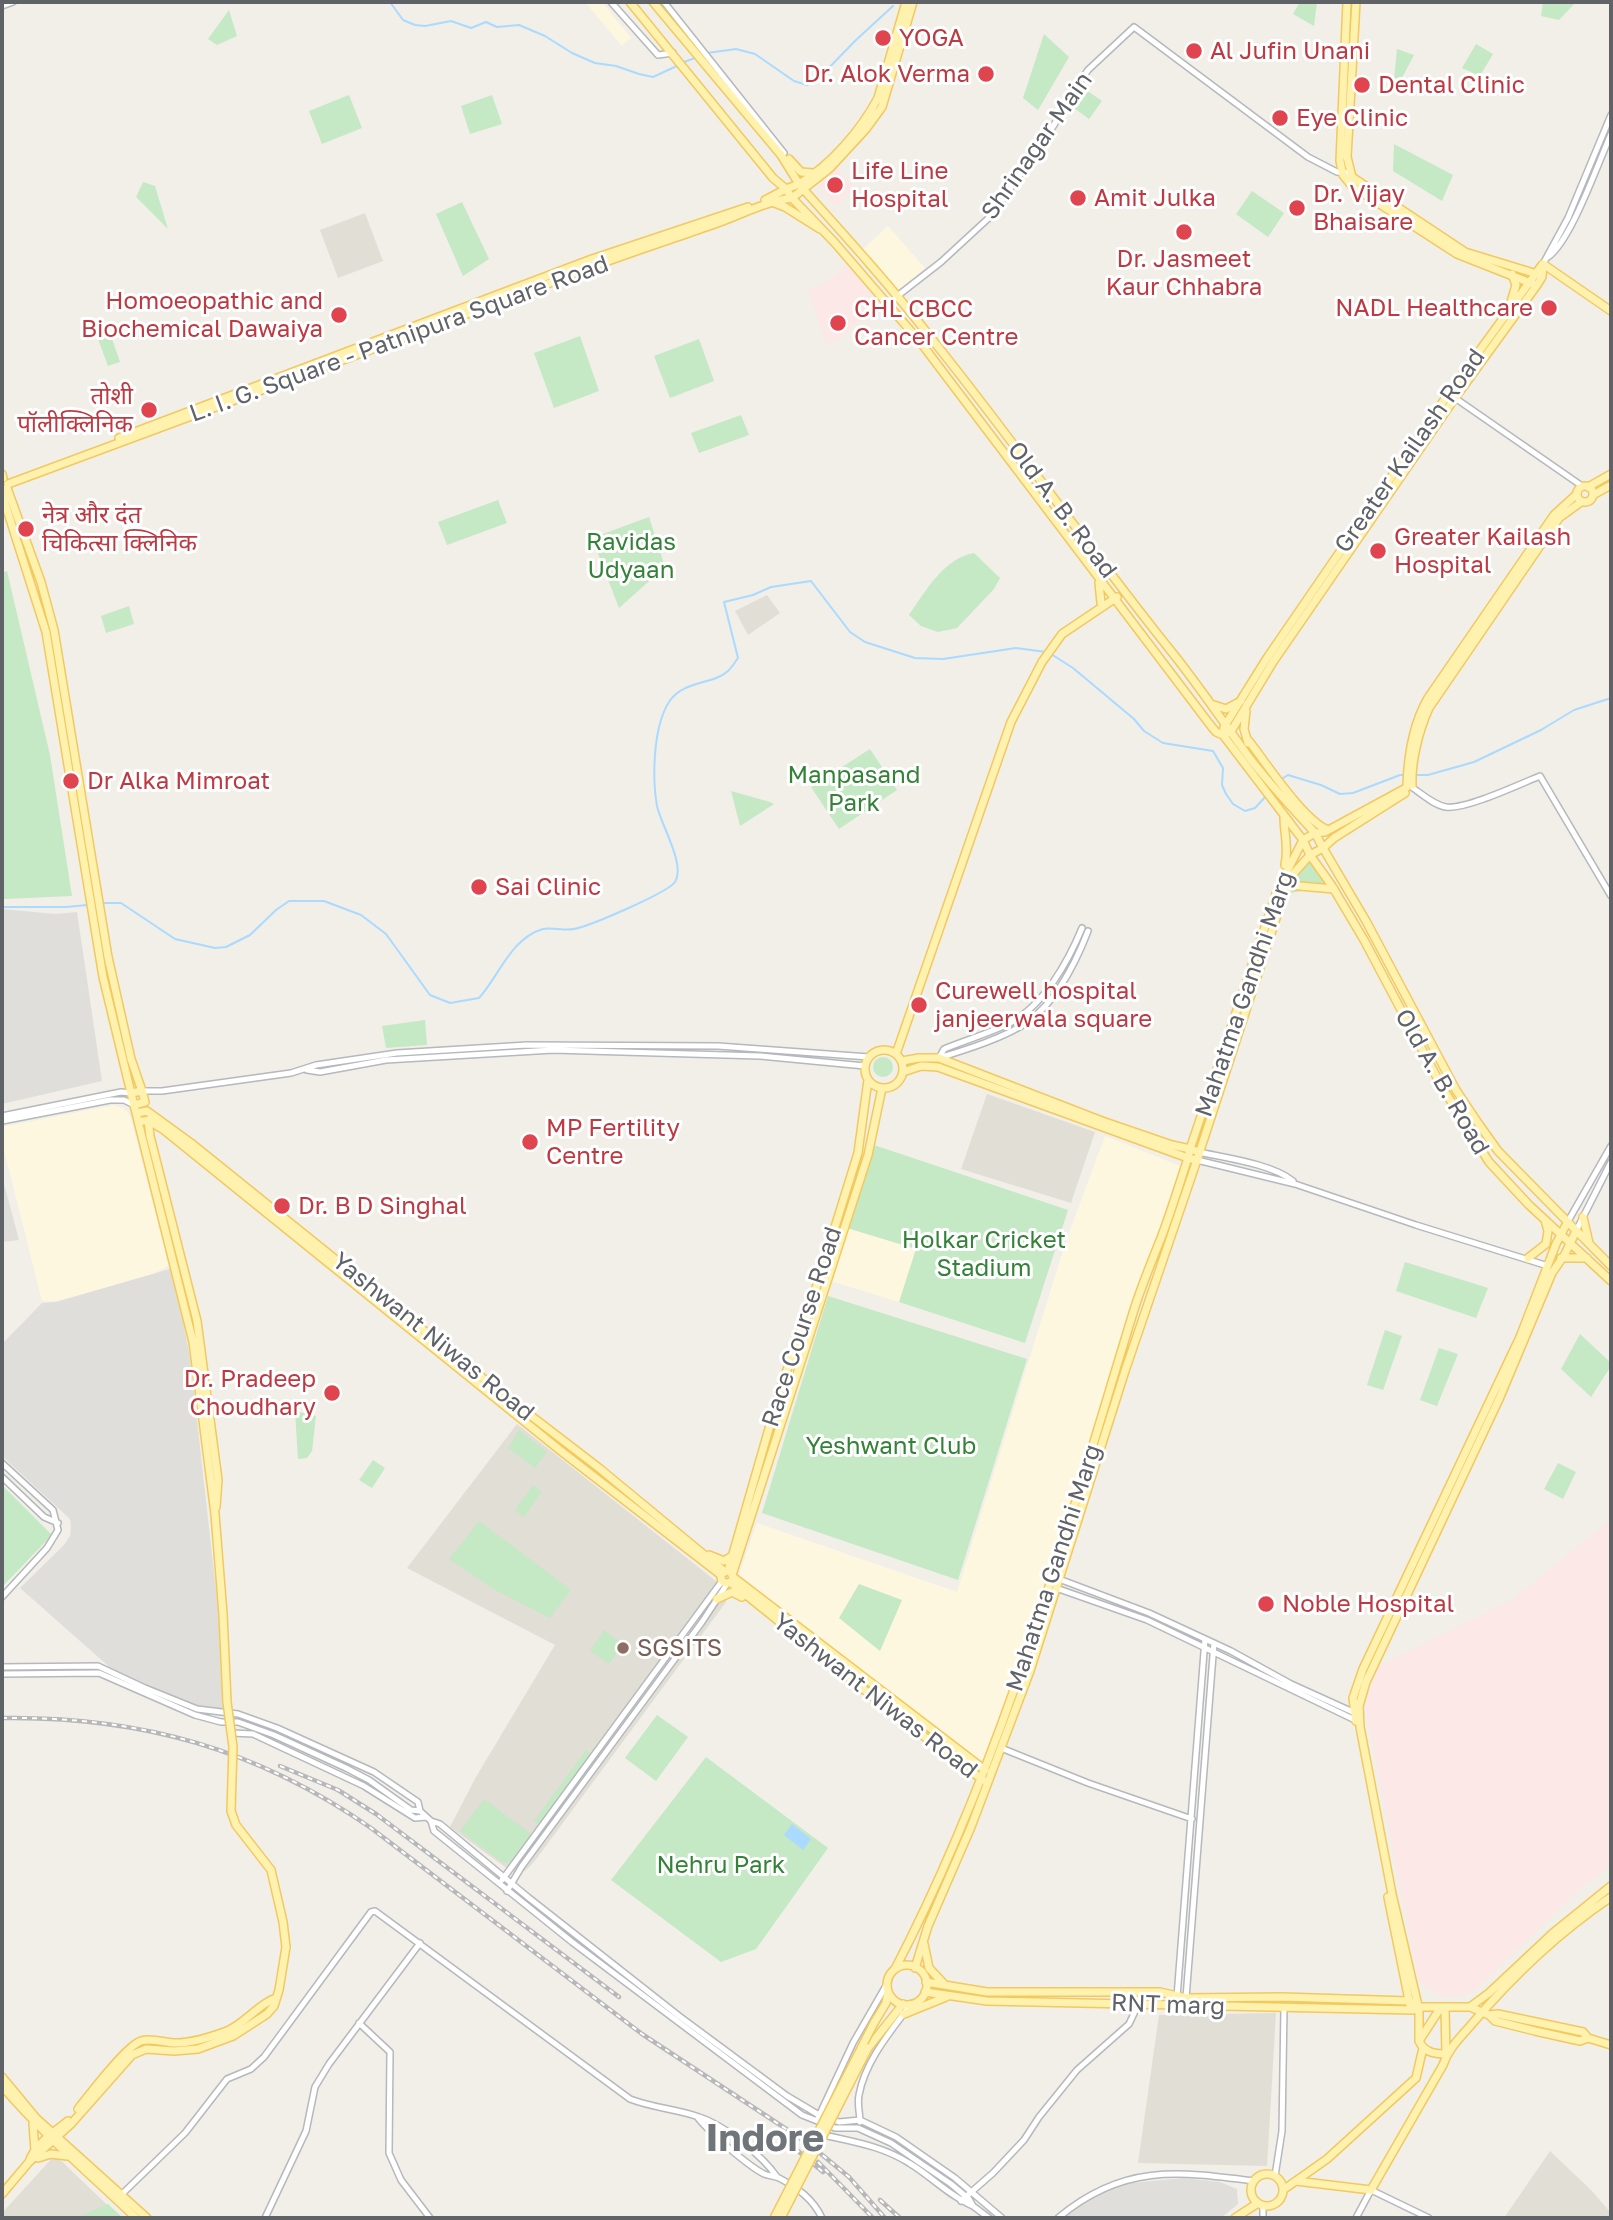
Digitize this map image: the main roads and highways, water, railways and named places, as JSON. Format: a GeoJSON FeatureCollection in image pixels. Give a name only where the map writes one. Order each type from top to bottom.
{"type":"FeatureCollection","features":[{"type":"Feature","properties":{"kind":"main road"},"geometry":{"type":"LineString","coordinates":[[630,2],[773,178],[786,189]]}},
{"type":"Feature","properties":{"kind":"main road","name":"Old A. B. Road"},"geometry":{"type":"LineString","coordinates":[[653,2],[690,41],[782,154],[802,187],[935,342],[1073,522],[1124,594],[1226,724],[1264,782],[1272,800],[1303,840],[1334,890],[1460,1117],[1489,1162],[1611,1281]]}},
{"type":"Feature","properties":{"kind":"main road"},"geometry":{"type":"LineString","coordinates":[[815,202],[816,175],[873,108],[906,2]]}},
{"type":"Feature","properties":{"kind":"main road"},"geometry":{"type":"LineString","coordinates":[[792,198],[866,129],[882,107],[913,2]]}},
{"type":"Feature","properties":{"kind":"main road"},"geometry":{"type":"LineString","coordinates":[[1348,2],[1344,159],[1346,174],[1352,186],[1457,254],[1533,284]]}},
{"type":"Feature","properties":{"kind":"main road"},"geometry":{"type":"LineString","coordinates":[[1344,159],[1356,2]]}},
{"type":"Feature","properties":{"kind":"main road"},"geometry":{"type":"LineString","coordinates":[[782,154],[801,172],[816,175]]}},
{"type":"Feature","properties":{"kind":"main road"},"geometry":{"type":"LineString","coordinates":[[1346,174],[1465,252],[1539,275]]}},
{"type":"Feature","properties":{"kind":"main road","name":"L. I. G. Square - Patnipura Square Road"},"geometry":{"type":"LineString","coordinates":[[4,483],[592,259],[743,209],[786,189],[802,187]]}},
{"type":"Feature","properties":{"kind":"main road","name":"Old A. B. Road"},"geometry":{"type":"LineString","coordinates":[[786,189],[920,343],[1219,734],[1240,759],[1278,792],[1315,833],[1366,921],[1456,1090],[1498,1151],[1611,1266]]}},
{"type":"Feature","properties":{"kind":"main road","name":"L. I. G. Square - Patnipura Square Road"},"geometry":{"type":"LineString","coordinates":[[4,483],[594,265],[709,227],[772,202],[792,198]]}},
{"type":"Feature","properties":{"kind":"main road"},"geometry":{"type":"LineString","coordinates":[[772,202],[823,230]]}},
{"type":"Feature","properties":{"kind":"main road","name":"Greater Kailash Road"},"geometry":{"type":"LineString","coordinates":[[1219,734],[1244,704],[1455,398],[1539,275],[1545,261],[1611,311]]}},
{"type":"Feature","properties":{"kind":"main road"},"geometry":{"type":"LineString","coordinates":[[1507,312],[1516,289],[1512,274]]}},
{"type":"Feature","properties":{"kind":"main road","name":"Greater Kailash Road"},"geometry":{"type":"LineString","coordinates":[[1232,733],[1267,658],[1507,312],[1533,284]]}},
{"type":"Feature","properties":{"kind":"main road"},"geometry":{"type":"LineString","coordinates":[[1310,855],[1396,801],[1409,785],[1418,715],[1428,698],[1554,515],[1585,487],[1611,474]]}},
{"type":"Feature","properties":{"kind":"main road"},"geometry":{"type":"LineString","coordinates":[[4,483],[41,582],[54,630],[94,893],[122,1023],[145,1102],[150,1136],[197,1321],[204,1393]]}},
{"type":"Feature","properties":{"kind":"main road"},"geometry":{"type":"LineString","coordinates":[[1411,767],[1430,708],[1559,518],[1581,502],[1590,501],[1593,495],[1611,485]]}},
{"type":"Feature","properties":{"kind":"main road"},"geometry":{"type":"LineString","coordinates":[[1585,487],[1593,495]]}},
{"type":"Feature","properties":{"kind":"main road"},"geometry":{"type":"LineString","coordinates":[[1577,494],[1581,502]]}},
{"type":"Feature","properties":{"kind":"main road"},"geometry":{"type":"LineString","coordinates":[[1095,574],[1103,605]]}},
{"type":"Feature","properties":{"kind":"main road"},"geometry":{"type":"LineString","coordinates":[[1124,594],[1113,598],[1062,634],[1042,662],[1011,722],[899,1058],[903,1072],[898,1082],[882,1088],[868,1080],[865,1066],[869,1057],[881,1050],[899,1058],[939,1058],[1194,1155]]}},
{"type":"Feature","properties":{"kind":"main road"},"geometry":{"type":"LineString","coordinates":[[1103,605],[1113,607],[1140,633]]}},
{"type":"Feature","properties":{"kind":"main road"},"geometry":{"type":"LineString","coordinates":[[1208,700],[1223,709],[1244,704],[1244,729],[1249,741],[1316,824],[1328,830]]}},
{"type":"Feature","properties":{"kind":"main road"},"geometry":{"type":"LineString","coordinates":[[1219,734],[1232,733]]}},
{"type":"Feature","properties":{"kind":"main road"},"geometry":{"type":"LineString","coordinates":[[1243,750],[1249,741]]}},
{"type":"Feature","properties":{"kind":"main road"},"geometry":{"type":"LineString","coordinates":[[1303,840],[1328,830],[1409,785]]}},
{"type":"Feature","properties":{"kind":"main road"},"geometry":{"type":"LineString","coordinates":[[1278,792],[1286,788]]}},
{"type":"Feature","properties":{"kind":"main road"},"geometry":{"type":"LineString","coordinates":[[1283,876],[1288,841],[1284,831],[1284,816]]}},
{"type":"Feature","properties":{"kind":"main road"},"geometry":{"type":"LineString","coordinates":[[1329,859],[1334,838]]}},
{"type":"Feature","properties":{"kind":"main road","name":"Mahatma Gandhi Marg"},"geometry":{"type":"LineString","coordinates":[[895,1969],[912,1938],[983,1780],[992,1774],[1030,1671],[1062,1580],[1125,1371],[1283,876],[1303,840]]}},
{"type":"Feature","properties":{"kind":"main road","name":"Mahatma Gandhi Marg"},"geometry":{"type":"LineString","coordinates":[[915,1968],[923,1940],[971,1827],[983,1780],[983,1769],[1022,1669],[1100,1426],[1132,1315],[1194,1155],[1288,885],[1294,873],[1310,855]]}},
{"type":"Feature","properties":{"kind":"main road"},"geometry":{"type":"LineString","coordinates":[[1288,885],[1334,890]]}},
{"type":"Feature","properties":{"kind":"main road"},"geometry":{"type":"LineString","coordinates":[[2,2194],[52,2137],[137,2052],[146,2049],[187,2050],[216,2043],[255,2024],[274,2006],[286,1947],[271,1870],[236,1825],[231,1811],[232,1733],[215,1514],[218,1480],[187,1312],[109,1006],[97,908]]}},
{"type":"Feature","properties":{"kind":"main road"},"geometry":{"type":"LineString","coordinates":[[903,1072],[921,1066],[938,1067],[1194,1155]]}},
{"type":"Feature","properties":{"kind":"main road","name":"Race Course Road"},"geometry":{"type":"LineString","coordinates":[[735,1556],[781,1387],[816,1288],[858,1153],[868,1080]]}},
{"type":"Feature","properties":{"kind":"main road","name":"Race Course Road"},"geometry":{"type":"LineString","coordinates":[[726,1576],[735,1556],[868,1155],[882,1088]]}},
{"type":"Feature","properties":{"kind":"main road"},"geometry":{"type":"LineString","coordinates":[[131,1093],[142,1091]]}},
{"type":"Feature","properties":{"kind":"main road"},"geometry":{"type":"LineString","coordinates":[[137,1113],[145,1102]]}},
{"type":"Feature","properties":{"kind":"main road"},"geometry":{"type":"LineString","coordinates":[[137,1113],[146,1111]]}},
{"type":"Feature","properties":{"kind":"main road","name":"Yashwant Niwas Road"},"geometry":{"type":"LineString","coordinates":[[146,1111],[191,1143],[497,1390],[599,1468],[704,1555],[752,1600],[902,1720],[983,1780]]}},
{"type":"Feature","properties":{"kind":"main road"},"geometry":{"type":"LineString","coordinates":[[137,1113],[149,1121]]}},
{"type":"Feature","properties":{"kind":"main road","name":"Yashwant Niwas Road"},"geometry":{"type":"LineString","coordinates":[[149,1121],[164,1130],[556,1447],[726,1576],[744,1585],[992,1774]]}},
{"type":"Feature","properties":{"kind":"main road"},"geometry":{"type":"LineString","coordinates":[[1583,1217],[1590,1246]]}},
{"type":"Feature","properties":{"kind":"main road"},"geometry":{"type":"LineString","coordinates":[[1528,1258],[1546,1244],[1548,1231],[1545,1219]]}},
{"type":"Feature","properties":{"kind":"main road"},"geometry":{"type":"LineString","coordinates":[[1235,2218],[1260,2204],[1273,2204],[1277,2201],[1283,2190],[1327,2159],[1416,2078],[1421,2044],[1357,1719],[1359,1706],[1366,1682],[1500,1397],[1567,1223]]}},
{"type":"Feature","properties":{"kind":"main road"},"geometry":{"type":"LineString","coordinates":[[1550,1269],[1562,1258],[1576,1231]]}},
{"type":"Feature","properties":{"kind":"main road"},"geometry":{"type":"LineString","coordinates":[[1562,1258],[1587,1258]]}},
{"type":"Feature","properties":{"kind":"main road"},"geometry":{"type":"LineString","coordinates":[[704,1555],[724,1560],[735,1556],[744,1585]]}},
{"type":"Feature","properties":{"kind":"main road"},"geometry":{"type":"LineString","coordinates":[[713,1599],[732,1592],[747,1601],[752,1600]]}},
{"type":"Feature","properties":{"kind":"main road"},"geometry":{"type":"LineString","coordinates":[[1470,2007],[1489,1993],[1553,1933],[1611,1886]]}},
{"type":"Feature","properties":{"kind":"main road"},"geometry":{"type":"LineString","coordinates":[[1446,2054],[1552,1944],[1611,1897]]}},
{"type":"Feature","properties":{"kind":"main road"},"geometry":{"type":"LineString","coordinates":[[923,1940],[929,1968],[948,1987]]}},
{"type":"Feature","properties":{"kind":"main road"},"geometry":{"type":"LineString","coordinates":[[774,2218],[886,2003],[889,1976],[902,1966],[915,1968],[924,1975],[925,1992],[918,2001],[907,2004],[882,2028],[868,2048],[781,2218]]}},
{"type":"Feature","properties":{"kind":"main road","name":"RNT marg"},"geometry":{"type":"LineString","coordinates":[[926,1982],[988,1992],[1160,1992],[1282,1997],[1414,2007]]}},
{"type":"Feature","properties":{"kind":"main road"},"geometry":{"type":"LineString","coordinates":[[888,1988],[891,1997],[907,2004]]}},
{"type":"Feature","properties":{"kind":"main road","name":"RNT marg"},"geometry":{"type":"LineString","coordinates":[[925,1992],[986,2001],[1284,2008],[1414,2007]]}},
{"type":"Feature","properties":{"kind":"main road"},"geometry":{"type":"LineString","coordinates":[[904,2014],[947,1997]]}},
{"type":"Feature","properties":{"kind":"main road"},"geometry":{"type":"LineString","coordinates":[[1414,2007],[1470,2007],[1486,2013],[1583,2032],[1588,2038],[1611,2045]]}},
{"type":"Feature","properties":{"kind":"main road"},"geometry":{"type":"LineString","coordinates":[[1421,2044],[1443,2008]]}},
{"type":"Feature","properties":{"kind":"main road"},"geometry":{"type":"LineString","coordinates":[[1296,2181],[1371,2190],[1443,2064],[1446,2054],[1443,2008]]}},
{"type":"Feature","properties":{"kind":"main road"},"geometry":{"type":"LineString","coordinates":[[1421,2044],[1431,2052],[1446,2054]]}},
{"type":"Feature","properties":{"kind":"main road"},"geometry":{"type":"LineString","coordinates":[[2,2077],[34,2120],[36,2136],[33,2157]]}},
{"type":"Feature","properties":{"kind":"main road"},"geometry":{"type":"LineString","coordinates":[[2,2086],[68,2156],[147,2218]]}},
{"type":"Feature","properties":{"kind":"main road"},"geometry":{"type":"LineString","coordinates":[[34,2120],[52,2124],[69,2122]]}},
{"type":"Feature","properties":{"kind":"main road"},"geometry":{"type":"LineString","coordinates":[[67,2146],[69,2122]]}},
{"type":"Feature","properties":{"kind":"main road"},"geometry":{"type":"LineString","coordinates":[[52,2137],[67,2146],[119,2197],[135,2218]]}},
{"type":"Feature","properties":{"kind":"main road"},"geometry":{"type":"LineString","coordinates":[[33,2157],[51,2154],[68,2156]]}},
{"type":"Feature","properties":{"kind":"main road"},"geometry":{"type":"LineString","coordinates":[[1260,2204],[1251,2193],[1254,2181],[1261,2175],[1275,2176],[1281,2182],[1283,2190]]}},
{"type":"Feature","properties":{"kind":"water"},"geometry":{"type":"Polygon","coordinates":[[[792,1824],[811,1839],[803,1850],[784,1835],[792,1824]]]}},
{"type":"Feature","properties":{"kind":"waterway"},"geometry":{"type":"LineString","coordinates":[[390,2],[403,20],[415,25],[451,21],[471,28],[486,22],[497,27],[519,25],[595,63],[616,66],[639,74],[653,77],[679,65]]}},
{"type":"Feature","properties":{"kind":"waterway"},"geometry":{"type":"LineString","coordinates":[[707,53],[736,49],[755,54],[794,81],[807,85],[817,80],[893,6]]}},
{"type":"Feature","properties":{"kind":"waterway"},"geometry":{"type":"LineString","coordinates":[[684,62],[695,58]]}},
{"type":"Feature","properties":{"kind":"waterway"},"geometry":{"type":"LineString","coordinates":[[103,903],[121,903],[175,939],[215,948],[226,947],[250,935],[289,901],[324,901],[361,915],[386,934],[430,995],[450,1003],[479,998],[514,949],[532,934],[543,929],[583,927],[644,901],[675,882],[678,875],[675,855],[659,814],[655,795],[657,739],[664,712],[675,695],[690,686],[722,675],[738,658],[724,602],[753,595],[771,587],[811,581],[850,632],[865,642],[915,658],[943,659],[1016,648],[1046,652]]}},
{"type":"Feature","properties":{"kind":"waterway"},"geometry":{"type":"LineString","coordinates":[[1051,654],[1073,668],[1134,719],[1144,731],[1163,743],[1213,751],[1223,768],[1222,785],[1233,804],[1245,811],[1255,808],[1267,795]]}},
{"type":"Feature","properties":{"kind":"waterway"},"geometry":{"type":"LineString","coordinates":[[1415,775],[1428,775],[1474,762],[1541,730],[1574,710],[1611,698]]}},
{"type":"Feature","properties":{"kind":"waterway"},"geometry":{"type":"LineString","coordinates":[[1280,780],[1288,775],[1340,794],[1353,793],[1406,775]]}},
{"type":"Feature","properties":{"kind":"waterway"},"geometry":{"type":"LineString","coordinates":[[2,907],[87,905]]}},
{"type":"Feature","properties":{"kind":"railway"},"geometry":{"type":"LineString","coordinates":[[2,1718],[102,1723],[149,1731],[241,1758],[285,1777],[328,1801],[371,1828],[642,2034],[809,2144],[849,2177],[885,2218]]}},
{"type":"Feature","properties":{"kind":"railway"},"geometry":{"type":"LineString","coordinates":[[280,1766],[338,1790],[376,1814],[619,1997]]}},
{"type":"Feature","properties":{"kind":"railway"},"geometry":{"type":"LineString","coordinates":[[780,2136],[823,2172]]}},
{"type":"Feature","properties":{"kind":"railway"},"geometry":{"type":"LineString","coordinates":[[818,2162],[872,2217]]}},
{"type":"Feature","properties":{"kind":"railway"},"geometry":{"type":"LineString","coordinates":[[880,2200],[900,2218]]}},
{"type":"Feature","properties":{"kind":"place","name":"YOGA"},"geometry":{"type":"Point","coordinates":[883,38]}},
{"type":"Feature","properties":{"kind":"place","name":"Al Jufin Unani"},"geometry":{"type":"Point","coordinates":[1194,51]}},
{"type":"Feature","properties":{"kind":"place","name":"Dr. Alok Verma"},"geometry":{"type":"Point","coordinates":[986,74]}},
{"type":"Feature","properties":{"kind":"place","name":"Dental Clinic"},"geometry":{"type":"Point","coordinates":[1362,85]}},
{"type":"Feature","properties":{"kind":"place","name":"Eye Clinic"},"geometry":{"type":"Point","coordinates":[1280,118]}},
{"type":"Feature","properties":{"kind":"place","name":"Life Line Hospital"},"geometry":{"type":"Point","coordinates":[835,185]}},
{"type":"Feature","properties":{"kind":"place","name":"Amit Julka"},"geometry":{"type":"Point","coordinates":[1078,198]}},
{"type":"Feature","properties":{"kind":"place","name":"Dr. Vijay Bhaisare"},"geometry":{"type":"Point","coordinates":[1297,208]}},
{"type":"Feature","properties":{"kind":"place","name":"Dr. Jasmeet Kaur Chhabra"},"geometry":{"type":"Point","coordinates":[1184,232]}},
{"type":"Feature","properties":{"kind":"place","name":"NADL Healthcare"},"geometry":{"type":"Point","coordinates":[1549,308]}},
{"type":"Feature","properties":{"kind":"place","name":"Homoeopathic and Biochemical Dawaiya"},"geometry":{"type":"Point","coordinates":[339,315]}},
{"type":"Feature","properties":{"kind":"place","name":"CHL CBCC Cancer Centre"},"geometry":{"type":"Point","coordinates":[838,323]}},
{"type":"Feature","properties":{"kind":"place","name":"तोशी पॉलीक्लिनिक"},"geometry":{"type":"Point","coordinates":[149,410]}},
{"type":"Feature","properties":{"kind":"place","name":"नेत्र और दंत चिकित्सा क्लिनिक"},"geometry":{"type":"Point","coordinates":[26,529]}},
{"type":"Feature","properties":{"kind":"place","name":"Greater Kailash Hospital"},"geometry":{"type":"Point","coordinates":[1378,551]}},
{"type":"Feature","properties":{"kind":"place","name":"Dr Alka Mimroat"},"geometry":{"type":"Point","coordinates":[71,781]}},
{"type":"Feature","properties":{"kind":"place","name":"Sai Clinic"},"geometry":{"type":"Point","coordinates":[479,887]}},
{"type":"Feature","properties":{"kind":"place","name":"Curewell hospital janjeerwala square"},"geometry":{"type":"Point","coordinates":[919,1005]}},
{"type":"Feature","properties":{"kind":"place","name":"MP Fertility Centre"},"geometry":{"type":"Point","coordinates":[530,1142]}},
{"type":"Feature","properties":{"kind":"place","name":"Dr. B D Singhal"},"geometry":{"type":"Point","coordinates":[282,1206]}},
{"type":"Feature","properties":{"kind":"place","name":"Dr. Pradeep Choudhary"},"geometry":{"type":"Point","coordinates":[332,1393]}},
{"type":"Feature","properties":{"kind":"place","name":"Noble Hospital"},"geometry":{"type":"Point","coordinates":[1266,1604]}},
{"type":"Feature","properties":{"kind":"place","name":"SGSITS"},"geometry":{"type":"Point","coordinates":[623,1648]}},
{"type":"Feature","properties":{"kind":"district","name":"Indore"},"geometry":{"type":"Point","coordinates":[765,2139]}},
{"type":"Feature","properties":{"kind":"park label","name":"Ravidas Udyaan"},"geometry":{"type":"Point","coordinates":[631,556]}},
{"type":"Feature","properties":{"kind":"park label","name":"Manpasand Park"},"geometry":{"type":"Point","coordinates":[854,789]}},
{"type":"Feature","properties":{"kind":"park label","name":"Holkar Cricket Stadium"},"geometry":{"type":"Point","coordinates":[984,1254]}},
{"type":"Feature","properties":{"kind":"park label","name":"Yeshwant Club"},"geometry":{"type":"Point","coordinates":[891,1446]}},
{"type":"Feature","properties":{"kind":"park label","name":"Nehru Park"},"geometry":{"type":"Point","coordinates":[721,1865]}}]}
